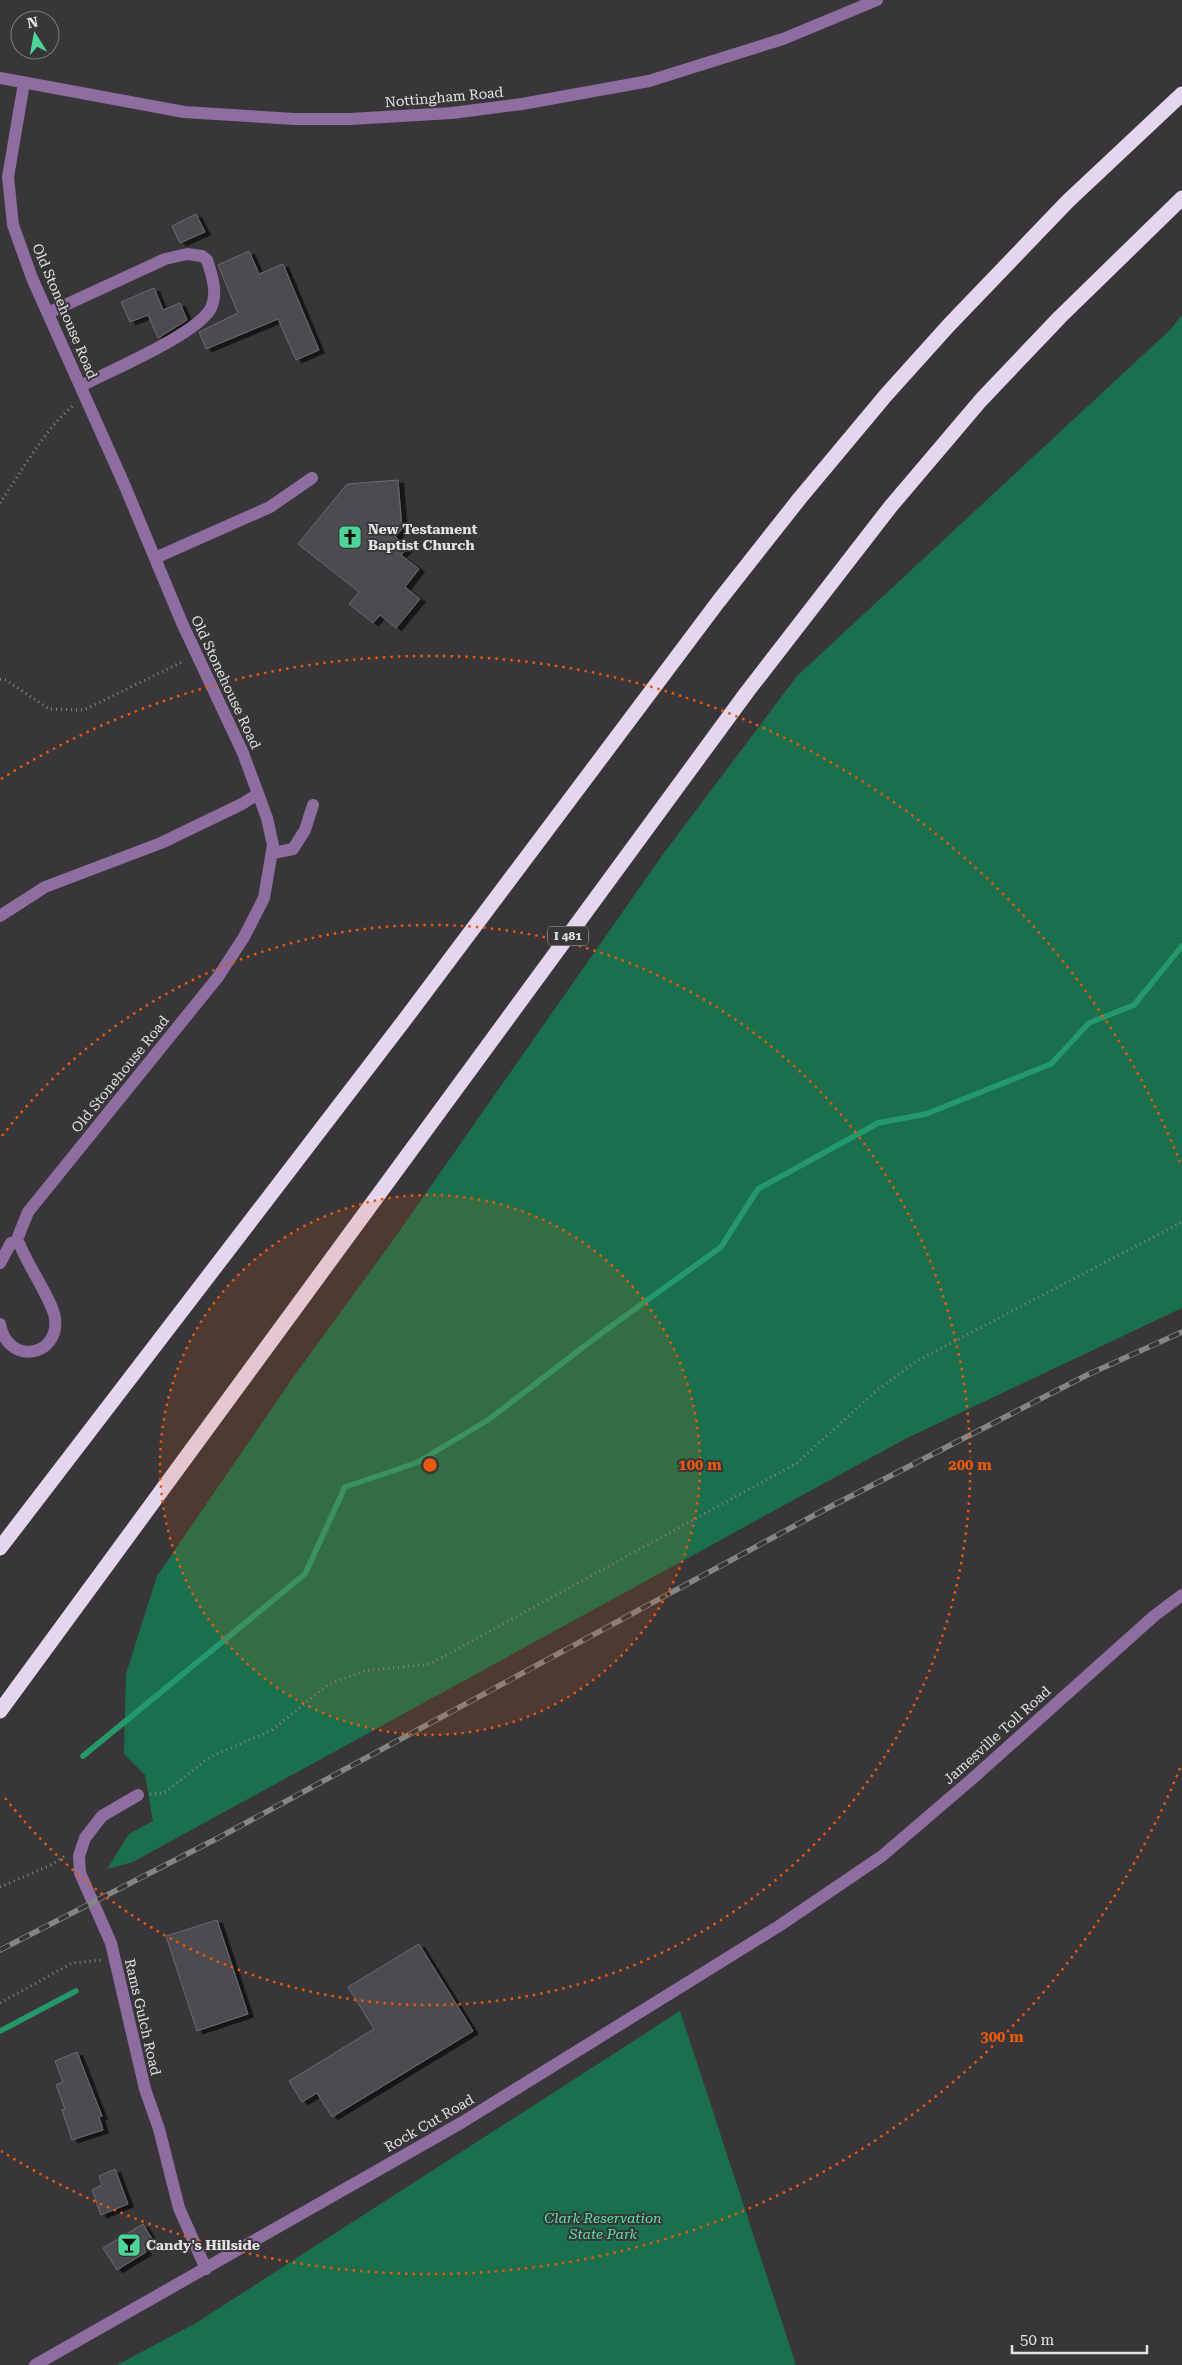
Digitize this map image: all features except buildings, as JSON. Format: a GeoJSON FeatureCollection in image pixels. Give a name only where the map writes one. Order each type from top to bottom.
{"type":"FeatureCollection","features":[{"type":"Feature","properties":{"kind":"highway"},"geometry":{"type":"LineString","coordinates":[[0,1548],[403,1022],[718,602],[800,498],[886,395],[949,325],[1068,202],[1182,94]]}},
{"type":"Feature","properties":{"kind":"highway","name":"I 481"},"geometry":{"type":"LineString","coordinates":[[0,1711],[747,692],[891,506],[981,400],[1060,317],[1182,198]]}},
{"type":"Feature","properties":{"kind":"street","name":"Nottingham Road"},"geometry":{"type":"LineString","coordinates":[[0,78],[184,112],[294,119],[350,119],[452,113],[522,104],[649,81],[783,39],[877,0]]}},
{"type":"Feature","properties":{"kind":"street","name":"Old Stonehouse Road"},"geometry":{"type":"LineString","coordinates":[[0,1263],[11,1243],[16,1242],[28,1212],[218,977],[239,945],[264,898],[273,853],[267,818],[243,753],[197,654],[32,278],[13,225],[8,177],[24,83]]}},
{"type":"Feature","properties":{"kind":"street"},"geometry":{"type":"LineString","coordinates":[[48,313],[166,259],[187,254],[202,256],[211,271],[215,296],[206,316],[196,326],[83,392]]}},
{"type":"Feature","properties":{"kind":"street"},"geometry":{"type":"LineString","coordinates":[[155,558],[270,507],[312,478]]}},
{"type":"Feature","properties":{"kind":"street"},"geometry":{"type":"LineString","coordinates":[[0,916],[45,887],[161,843],[242,804],[258,794]]}},
{"type":"Feature","properties":{"kind":"street"},"geometry":{"type":"LineString","coordinates":[[273,853],[293,849],[305,830],[312,805]]}},
{"type":"Feature","properties":{"kind":"street"},"geometry":{"type":"LineString","coordinates":[[0,1324],[2,1337],[11,1347],[21,1351],[36,1350],[49,1343],[53,1337],[55,1318],[20,1244],[16,1242]]}},
{"type":"Feature","properties":{"kind":"street","name":"Jamesville Toll Road"},"geometry":{"type":"LineString","coordinates":[[828,1892],[882,1856],[972,1779],[1154,1616],[1182,1595]]}},
{"type":"Feature","properties":{"kind":"street","name":"Rams Gulch Road"},"geometry":{"type":"LineString","coordinates":[[138,1795],[102,1816],[85,1838],[79,1856],[80,1873],[111,1943],[145,2090],[159,2128],[179,2208],[206,2269]]}},
{"type":"Feature","properties":{"kind":"street","name":"Rock Cut Road"},"geometry":{"type":"LineString","coordinates":[[35,2365],[461,2123],[779,1926],[828,1892]]}},
{"type":"Feature","properties":{"kind":"path"},"geometry":{"type":"LineString","coordinates":[[0,503],[62,415],[83,392]]}},
{"type":"Feature","properties":{"kind":"path"},"geometry":{"type":"LineString","coordinates":[[0,679],[6,680],[49,709],[84,710],[148,680],[197,654]]}},
{"type":"Feature","properties":{"kind":"path"},"geometry":{"type":"LineString","coordinates":[[138,1795],[164,1793],[210,1757],[272,1730],[329,1684],[364,1671],[430,1664],[797,1463],[876,1392],[915,1362],[1182,1222]]}},
{"type":"Feature","properties":{"kind":"path"},"geometry":{"type":"LineString","coordinates":[[0,1887],[49,1866],[68,1854],[85,1838]]}},
{"type":"Feature","properties":{"kind":"path"},"geometry":{"type":"LineString","coordinates":[[0,2003],[72,1963],[114,1959]]}},
{"type":"Feature","properties":{"kind":"green space"},"geometry":{"type":"Polygon","coordinates":[[[1182,315],[1182,1308],[905,1439],[133,1862],[107,1869],[129,1834],[153,1821],[145,1775],[124,1754],[126,1674],[157,1576],[294,1376],[391,1243],[661,857],[797,676],[1170,330],[1182,315]]]}},
{"type":"Feature","properties":{"kind":"green space","name":"Clark Reservation State Park"},"geometry":{"type":"Polygon","coordinates":[[[680,2011],[796,2365],[117,2365],[196,2323],[680,2011]]]}},
{"type":"Feature","properties":{"kind":"waterway"},"geometry":{"type":"LineString","coordinates":[[83,1756],[305,1574],[345,1487],[416,1463],[488,1420],[599,1335],[721,1247],[758,1189],[878,1123],[926,1114],[1051,1064],[1089,1023],[1134,1005],[1182,946]]}},
{"type":"Feature","properties":{"kind":"waterway"},"geometry":{"type":"LineString","coordinates":[[0,2031],[76,1991]]}},
{"type":"Feature","properties":{"kind":"railway"},"geometry":{"type":"LineString","coordinates":[[0,1950],[218,1838],[822,1511],[1087,1375],[1182,1332]]}},
{"type":"Feature","properties":{"kind":"place","name":"New Testament Baptist Church"},"geometry":{"type":"Point","coordinates":[350,537]}},
{"type":"Feature","properties":{"kind":"place","name":"Candy's Hillside"},"geometry":{"type":"Point","coordinates":[129,2245]}}]}
